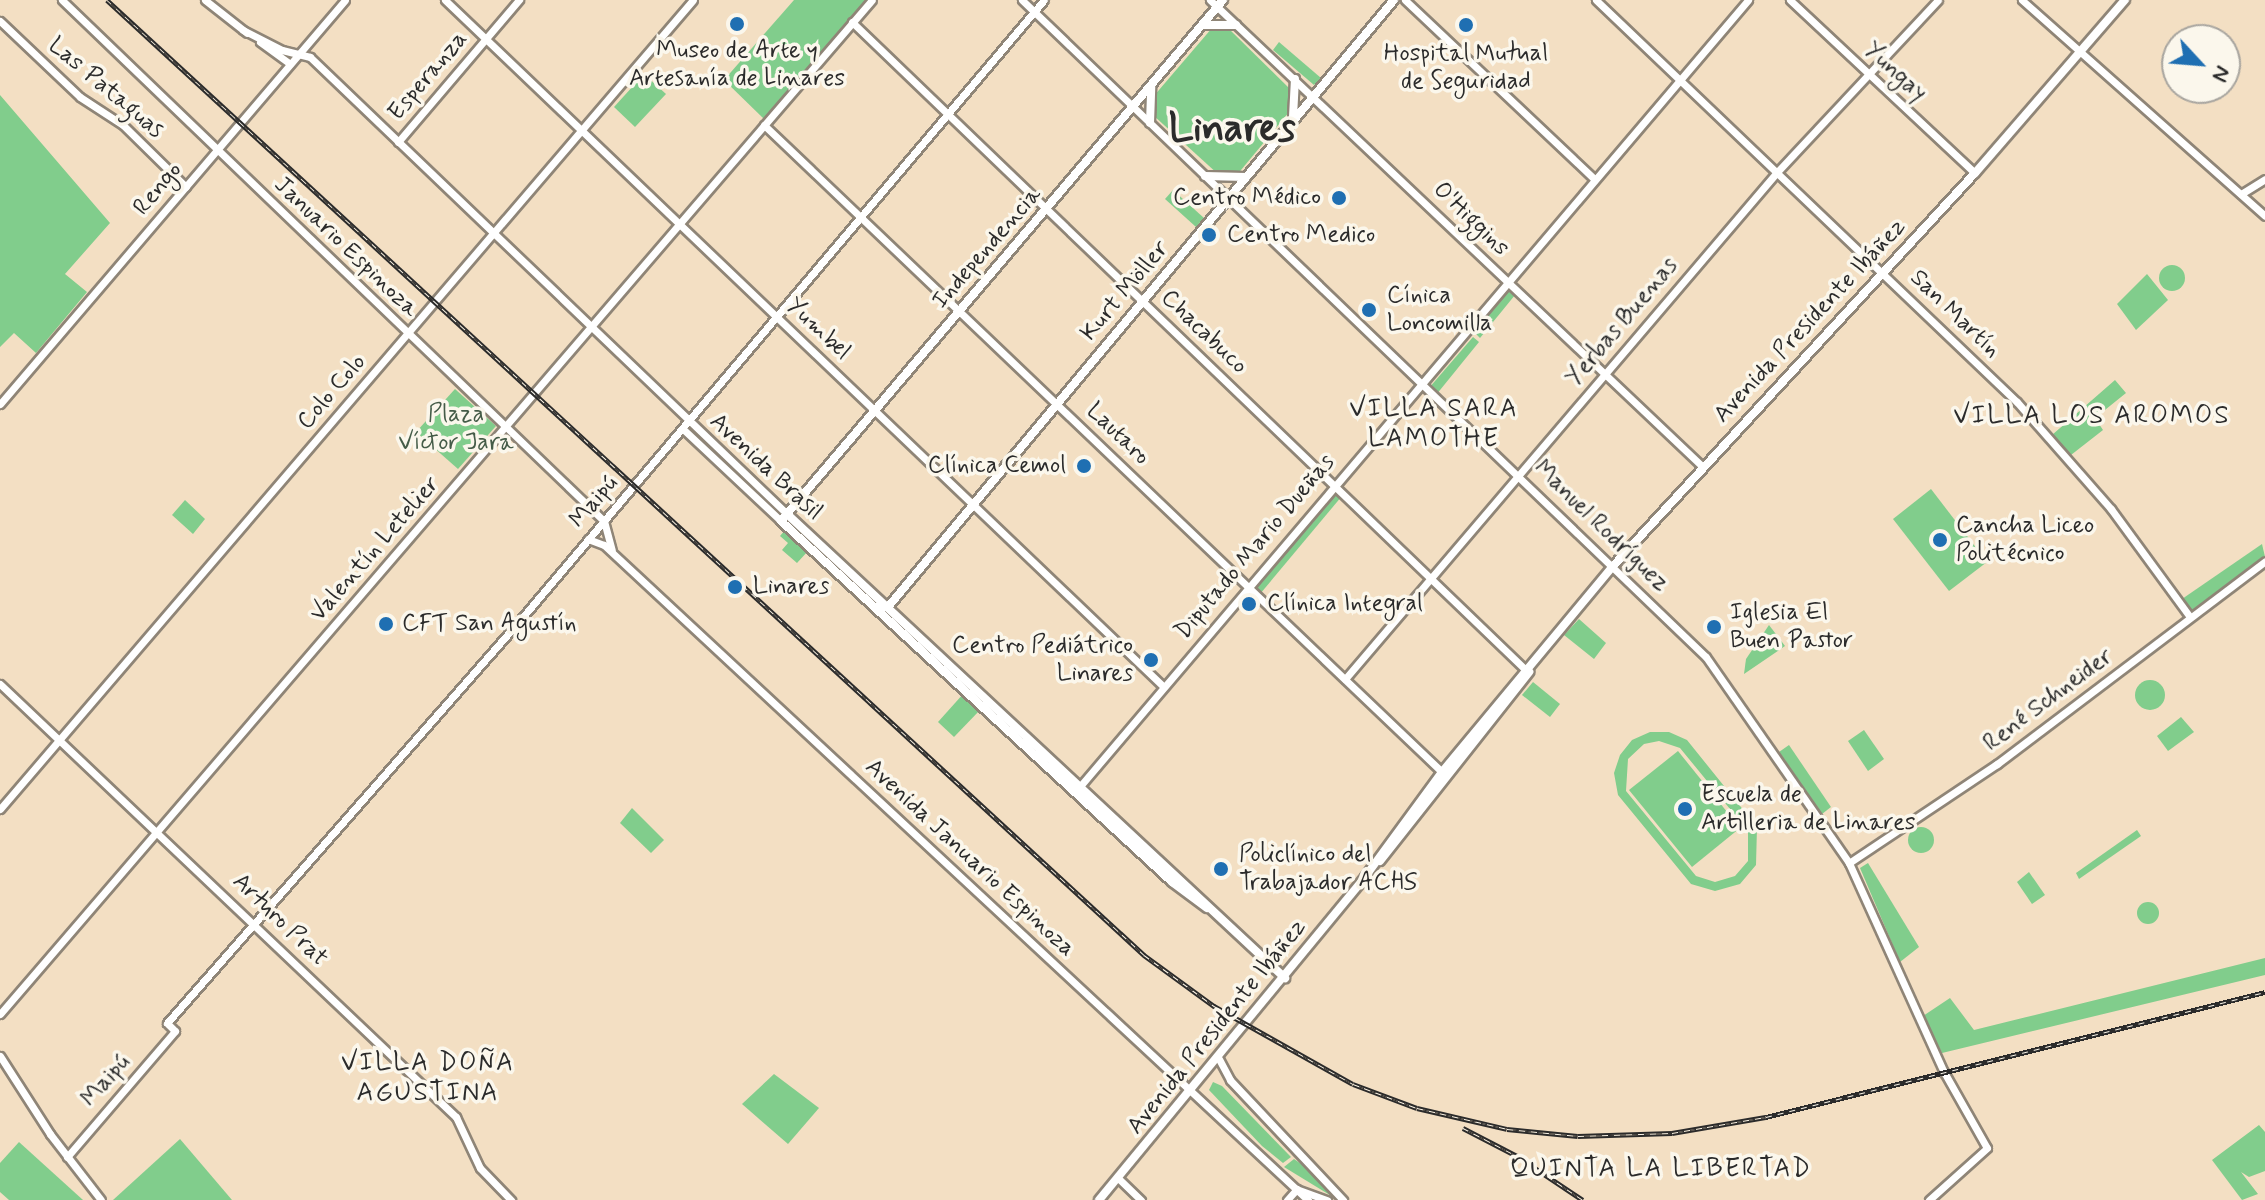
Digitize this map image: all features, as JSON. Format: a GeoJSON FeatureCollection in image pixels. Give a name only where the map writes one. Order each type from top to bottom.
{"type":"FeatureCollection","features":[{"type":"Feature","properties":{"kind":"main road","name":"Kurt Möller"},"geometry":{"type":"LineString","coordinates":[[888,607],[1394,0]]}},
{"type":"Feature","properties":{"kind":"main road","name":"Avenida Presidente Ibáñez"},"geometry":{"type":"LineString","coordinates":[[1099,1200],[1285,978],[1614,565],[1975,173],[2125,0]]}},
{"type":"Feature","properties":{"kind":"main road","name":"Independencia"},"geometry":{"type":"LineString","coordinates":[[784,517],[1203,25],[1217,2]]}},
{"type":"Feature","properties":{"kind":"main road"},"geometry":{"type":"LineString","coordinates":[[1203,25],[1236,25]]}},
{"type":"Feature","properties":{"kind":"main road"},"geometry":{"type":"LineString","coordinates":[[1292,122],[1295,79]]}},
{"type":"Feature","properties":{"kind":"main road"},"geometry":{"type":"LineString","coordinates":[[1150,123],[1151,86]]}},
{"type":"Feature","properties":{"kind":"main road"},"geometry":{"type":"LineString","coordinates":[[1205,176],[1246,177]]}},
{"type":"Feature","properties":{"kind":"main road","name":"Avenida Brasil"},"geometry":{"type":"LineString","coordinates":[[784,517],[888,607],[1172,882],[1207,908],[1285,978]]}},
{"type":"Feature","properties":{"kind":"main road","name":"Avenida Brasil"},"geometry":{"type":"LineString","coordinates":[[784,517],[874,607],[1078,789]]}},
{"type":"Feature","properties":{"kind":"main road"},"geometry":{"type":"LineString","coordinates":[[874,607],[888,607]]}},
{"type":"Feature","properties":{"kind":"street","name":"Januario Espinoza"},"geometry":{"type":"LineString","coordinates":[[62,0],[604,521]]}},
{"type":"Feature","properties":{"kind":"street"},"geometry":{"type":"LineString","coordinates":[[205,0],[290,64]]}},
{"type":"Feature","properties":{"kind":"street","name":"Rengo"},"geometry":{"type":"LineString","coordinates":[[0,404],[345,0]]}},
{"type":"Feature","properties":{"kind":"street","name":"Yumbel"},"geometry":{"type":"LineString","coordinates":[[445,0],[1164,687]]}},
{"type":"Feature","properties":{"kind":"street","name":"Esperanza"},"geometry":{"type":"LineString","coordinates":[[398,142],[519,0]]}},
{"type":"Feature","properties":{"kind":"street","name":"Colo Colo"},"geometry":{"type":"LineString","coordinates":[[0,809],[693,0]]}},
{"type":"Feature","properties":{"kind":"street","name":"Valentín Letelier"},"geometry":{"type":"LineString","coordinates":[[0,1014],[872,0]]}},
{"type":"Feature","properties":{"kind":"street","name":"Manuel Rodríguez"},"geometry":{"type":"LineString","coordinates":[[1022,0],[1701,650],[1849,863],[1944,1072],[1987,1148],[1929,1200]]}},
{"type":"Feature","properties":{"kind":"street","name":"Maipú"},"geometry":{"type":"LineString","coordinates":[[67,1157],[175,1031],[167,1023],[686,426],[1044,0]]}},
{"type":"Feature","properties":{"kind":"street"},"geometry":{"type":"LineString","coordinates":[[1405,0],[1594,179]]}},
{"type":"Feature","properties":{"kind":"street","name":"San Martín"},"geometry":{"type":"LineString","coordinates":[[1596,0],[1882,271],[2049,436],[2190,617]]}},
{"type":"Feature","properties":{"kind":"street","name":"Diputado Mario Dueñas"},"geometry":{"type":"LineString","coordinates":[[1078,789],[1506,280],[1748,0]]}},
{"type":"Feature","properties":{"kind":"street","name":"Yungay"},"geometry":{"type":"LineString","coordinates":[[1790,0],[1975,173]]}},
{"type":"Feature","properties":{"kind":"street","name":"Yerbas Buenas"},"geometry":{"type":"LineString","coordinates":[[1345,679],[1778,171],[1866,73],[1938,0]]}},
{"type":"Feature","properties":{"kind":"street"},"geometry":{"type":"LineString","coordinates":[[2022,0],[2265,216]]}},
{"type":"Feature","properties":{"kind":"street","name":"O'Higgins"},"geometry":{"type":"LineString","coordinates":[[1217,2],[1236,25],[1703,467]]}},
{"type":"Feature","properties":{"kind":"street","name":"Las Pataguas"},"geometry":{"type":"LineString","coordinates":[[0,21],[80,97],[123,125],[186,187]]}},
{"type":"Feature","properties":{"kind":"street","name":"Chacabuco"},"geometry":{"type":"LineString","coordinates":[[852,22],[1529,672]]}},
{"type":"Feature","properties":{"kind":"street"},"geometry":{"type":"LineString","coordinates":[[243,30],[282,50],[302,53]]}},
{"type":"Feature","properties":{"kind":"street","name":"Avenida Brasil"},"geometry":{"type":"LineString","coordinates":[[302,53],[591,327],[686,426],[784,517]]}},
{"type":"Feature","properties":{"kind":"street","name":"Lautaro"},"geometry":{"type":"LineString","coordinates":[[764,125],[1446,774]]}},
{"type":"Feature","properties":{"kind":"street"},"geometry":{"type":"LineString","coordinates":[[2241,194],[2265,179]]}},
{"type":"Feature","properties":{"kind":"street","name":"Avenida Januario Espinoza"},"geometry":{"type":"LineString","coordinates":[[604,521],[616,556]]}},
{"type":"Feature","properties":{"kind":"street","name":"Avenida Januario Espinoza"},"geometry":{"type":"LineString","coordinates":[[588,539],[616,556],[1308,1200]]}},
{"type":"Feature","properties":{"kind":"street","name":"René Schneider"},"geometry":{"type":"LineString","coordinates":[[1849,863],[1997,764],[2265,561]]}},
{"type":"Feature","properties":{"kind":"street","name":"Arturo Prat"},"geometry":{"type":"LineString","coordinates":[[0,684],[255,922],[456,1117],[480,1168],[511,1200]]}},
{"type":"Feature","properties":{"kind":"street"},"geometry":{"type":"LineString","coordinates":[[0,1056],[67,1157],[101,1200]]}},
{"type":"Feature","properties":{"kind":"street"},"geometry":{"type":"LineString","coordinates":[[1219,1059],[1230,1080],[1343,1200]]}},
{"type":"Feature","properties":{"kind":"street"},"geometry":{"type":"LineString","coordinates":[[1118,1178],[1141,1200]]}},
{"type":"Feature","properties":{"kind":"street"},"geometry":{"type":"LineString","coordinates":[[1287,1200],[1297,1189]]}},
{"type":"Feature","properties":{"kind":"street","name":"Avenida Januario Espinoza"},"geometry":{"type":"LineString","coordinates":[[1297,1189],[1327,1200]]}},
{"type":"Feature","properties":{"kind":"green space"},"geometry":{"type":"Polygon","coordinates":[[[794,0],[867,0],[765,120],[724,80],[794,0]]]}},
{"type":"Feature","properties":{"kind":"green space"},"geometry":{"type":"Polygon","coordinates":[[[1212,28],[1228,28],[1291,90],[1290,111],[1236,176],[1219,175],[1153,115],[1153,97],[1212,28]]]}},
{"type":"Feature","properties":{"kind":"green space"},"geometry":{"type":"Polygon","coordinates":[[[1279,42],[1321,78],[1314,85],[1273,50],[1279,42]]]}},
{"type":"Feature","properties":{"kind":"green space"},"geometry":{"type":"Polygon","coordinates":[[[644,74],[666,94],[635,127],[614,107],[644,74]]]}},
{"type":"Feature","properties":{"kind":"green space"},"geometry":{"type":"Polygon","coordinates":[[[0,95],[110,223],[65,274],[87,292],[36,353],[14,333],[0,347],[0,95]]]}},
{"type":"Feature","properties":{"kind":"green space"},"geometry":{"type":"Polygon","coordinates":[[[1173,190],[1204,218],[1196,227],[1165,199],[1173,190]]]}},
{"type":"Feature","properties":{"kind":"green space"},"geometry":{"type":"Polygon","coordinates":[[[2172,265],[2181,269],[2185,278],[2181,287],[2172,291],[2163,287],[2159,278],[2163,269],[2172,265]]]}},
{"type":"Feature","properties":{"kind":"green space"},"geometry":{"type":"Polygon","coordinates":[[[2147,274],[2168,300],[2136,330],[2117,304],[2147,274]]]}},
{"type":"Feature","properties":{"kind":"green space"},"geometry":{"type":"Polygon","coordinates":[[[1510,289],[1515,295],[1480,338],[1474,332],[1510,289]]]}},
{"type":"Feature","properties":{"kind":"green space"},"geometry":{"type":"Polygon","coordinates":[[[1473,337],[1479,342],[1436,395],[1429,388],[1473,337]]]}},
{"type":"Feature","properties":{"kind":"green space"},"geometry":{"type":"Polygon","coordinates":[[[2115,380],[2126,393],[2095,418],[2103,430],[2071,455],[2052,435],[2115,380]]]}},
{"type":"Feature","properties":{"kind":"green space","name":"Plaza Víctor Jara"},"geometry":{"type":"Polygon","coordinates":[[[455,389],[496,426],[458,469],[416,432],[455,389]]]}},
{"type":"Feature","properties":{"kind":"green space"},"geometry":{"type":"Polygon","coordinates":[[[1334,487],[1342,496],[1260,594],[1251,585],[1334,487]]]}},
{"type":"Feature","properties":{"kind":"green space","name":"Cancha Liceo Politécnico"},"geometry":{"type":"Polygon","coordinates":[[[1931,489],[1987,562],[1949,591],[1893,519],[1931,489]]]}},
{"type":"Feature","properties":{"kind":"green space"},"geometry":{"type":"Polygon","coordinates":[[[185,500],[205,519],[193,534],[172,515],[185,500]]]}},
{"type":"Feature","properties":{"kind":"green space"},"geometry":{"type":"Polygon","coordinates":[[[786,529],[808,551],[797,563],[782,550],[788,543],[780,536],[786,529]]]}},
{"type":"Feature","properties":{"kind":"green space"},"geometry":{"type":"Polygon","coordinates":[[[2262,544],[2265,557],[2192,612],[2182,599],[2262,544]]]}},
{"type":"Feature","properties":{"kind":"green space"},"geometry":{"type":"Polygon","coordinates":[[[1579,619],[1606,643],[1594,659],[1564,635],[1579,619]]]}},
{"type":"Feature","properties":{"kind":"green space"},"geometry":{"type":"Polygon","coordinates":[[[1769,625],[1785,646],[1744,674],[1746,659],[1769,625]]]}},
{"type":"Feature","properties":{"kind":"green space"},"geometry":{"type":"Polygon","coordinates":[[[2150,680],[2161,684],[2165,695],[2161,706],[2150,710],[2139,706],[2135,695],[2139,684],[2150,680]]]}},
{"type":"Feature","properties":{"kind":"green space"},"geometry":{"type":"Polygon","coordinates":[[[1533,682],[1560,704],[1550,717],[1522,695],[1533,682]]]}},
{"type":"Feature","properties":{"kind":"green space"},"geometry":{"type":"Polygon","coordinates":[[[964,693],[981,709],[954,737],[938,722],[964,693]]]}},
{"type":"Feature","properties":{"kind":"green space"},"geometry":{"type":"Polygon","coordinates":[[[2181,717],[2194,732],[2168,751],[2157,736],[2181,717]]]}},
{"type":"Feature","properties":{"kind":"green space"},"geometry":{"type":"Polygon","coordinates":[[[1864,730],[1884,759],[1868,771],[1848,741],[1864,730]]]}},
{"type":"Feature","properties":{"kind":"green space"},"geometry":{"type":"Polygon","coordinates":[[[1650,732],[1669,732],[1687,740],[1757,827],[1756,865],[1740,884],[1715,891],[1691,884],[1618,795],[1614,773],[1620,755],[1632,740],[1650,732]],[[1659,741],[1644,744],[1628,759],[1626,791],[1696,876],[1715,882],[1735,876],[1748,861],[1748,831],[1680,748],[1659,741]]]}},
{"type":"Feature","properties":{"kind":"green space"},"geometry":{"type":"Polygon","coordinates":[[[1789,745],[1831,807],[1822,814],[1779,752],[1789,745]]]}},
{"type":"Feature","properties":{"kind":"green space","name":"Escuela de Artilleria de Linares"},"geometry":{"type":"Polygon","coordinates":[[[1678,751],[1740,828],[1692,867],[1629,790],[1678,751]]]}},
{"type":"Feature","properties":{"kind":"green space"},"geometry":{"type":"Polygon","coordinates":[[[632,808],[664,840],[651,853],[620,823],[632,808]]]}},
{"type":"Feature","properties":{"kind":"green space"},"geometry":{"type":"Polygon","coordinates":[[[1921,827],[1930,831],[1934,840],[1930,849],[1921,853],[1912,849],[1908,840],[1912,831],[1921,827]]]}},
{"type":"Feature","properties":{"kind":"green space"},"geometry":{"type":"Polygon","coordinates":[[[2137,830],[2141,836],[2079,879],[2076,873],[2137,830]]]}},
{"type":"Feature","properties":{"kind":"green space"},"geometry":{"type":"Polygon","coordinates":[[[1868,863],[1919,947],[1900,962],[1860,868],[1868,863]]]}},
{"type":"Feature","properties":{"kind":"green space"},"geometry":{"type":"Polygon","coordinates":[[[2029,872],[2045,895],[2032,904],[2017,882],[2029,872]]]}},
{"type":"Feature","properties":{"kind":"green space"},"geometry":{"type":"Polygon","coordinates":[[[2148,902],[2156,905],[2159,913],[2156,921],[2148,924],[2140,921],[2137,913],[2140,905],[2148,902]]]}},
{"type":"Feature","properties":{"kind":"green space"},"geometry":{"type":"Polygon","coordinates":[[[2265,958],[2265,975],[1942,1053],[1923,1016],[1950,998],[1974,1030],[2265,958]]]}},
{"type":"Feature","properties":{"kind":"green space"},"geometry":{"type":"Polygon","coordinates":[[[774,1074],[819,1108],[788,1144],[742,1104],[774,1074]]]}},
{"type":"Feature","properties":{"kind":"green space"},"geometry":{"type":"Polygon","coordinates":[[[1213,1082],[1222,1086],[1291,1157],[1283,1163],[1262,1146],[1209,1090],[1213,1082]]]}},
{"type":"Feature","properties":{"kind":"green space"},"geometry":{"type":"Polygon","coordinates":[[[2259,1125],[2265,1132],[2265,1171],[2249,1177],[2241,1172],[2258,1194],[2242,1200],[2212,1160],[2259,1125]]]}},
{"type":"Feature","properties":{"kind":"green space"},"geometry":{"type":"Polygon","coordinates":[[[180,1139],[232,1200],[113,1200],[180,1139]]]}},
{"type":"Feature","properties":{"kind":"green space"},"geometry":{"type":"Polygon","coordinates":[[[19,1142],[83,1200],[9,1200],[0,1192],[0,1163],[19,1142]]]}},
{"type":"Feature","properties":{"kind":"green space"},"geometry":{"type":"Polygon","coordinates":[[[1294,1159],[1310,1170],[1338,1200],[1284,1167],[1294,1159]]]}},
{"type":"Feature","properties":{"kind":"railway"},"geometry":{"type":"LineString","coordinates":[[107,0],[1144,955],[1214,1006],[1353,1084],[1417,1108],[1507,1129],[1578,1136],[1672,1133],[1766,1117],[2265,992]]}},
{"type":"Feature","properties":{"kind":"railway"},"geometry":{"type":"LineString","coordinates":[[1463,1128],[1517,1156],[1583,1200]]}},
{"type":"Feature","properties":{"kind":"place","name":"Museo de Arte y Artesanía de Linares"},"geometry":{"type":"Point","coordinates":[737,24]}},
{"type":"Feature","properties":{"kind":"place","name":"Hospital Mutual de Seguridad"},"geometry":{"type":"Point","coordinates":[1466,25]}},
{"type":"Feature","properties":{"kind":"place","name":"Centro Médico"},"geometry":{"type":"Point","coordinates":[1339,198]}},
{"type":"Feature","properties":{"kind":"place","name":"Centro Medico"},"geometry":{"type":"Point","coordinates":[1209,235]}},
{"type":"Feature","properties":{"kind":"place","name":"Cínica Loncomilla"},"geometry":{"type":"Point","coordinates":[1369,310]}},
{"type":"Feature","properties":{"kind":"place","name":"Clínica Cemol"},"geometry":{"type":"Point","coordinates":[1084,466]}},
{"type":"Feature","properties":{"kind":"place","name":"Cancha Liceo Politécnico"},"geometry":{"type":"Point","coordinates":[1940,540]}},
{"type":"Feature","properties":{"kind":"place","name":"Linares"},"geometry":{"type":"Point","coordinates":[735,587]}},
{"type":"Feature","properties":{"kind":"place","name":"Clínica Integral"},"geometry":{"type":"Point","coordinates":[1249,604]}},
{"type":"Feature","properties":{"kind":"place","name":"CFT San Agustín"},"geometry":{"type":"Point","coordinates":[386,624]}},
{"type":"Feature","properties":{"kind":"place","name":"Iglesia El Buen Pastor"},"geometry":{"type":"Point","coordinates":[1714,627]}},
{"type":"Feature","properties":{"kind":"place","name":"Centro Pediátrico Linares"},"geometry":{"type":"Point","coordinates":[1151,660]}},
{"type":"Feature","properties":{"kind":"place","name":"Escuela de Artilleria de Linares"},"geometry":{"type":"Point","coordinates":[1685,809]}},
{"type":"Feature","properties":{"kind":"place","name":"Policlínico del Trabajador ACHS"},"geometry":{"type":"Point","coordinates":[1221,869]}},
{"type":"Feature","properties":{"kind":"district","name":"Linares"},"geometry":{"type":"Point","coordinates":[1232,129]}},
{"type":"Feature","properties":{"kind":"district","name":"VILLA LOS AROMOS"},"geometry":{"type":"Point","coordinates":[2092,417]}},
{"type":"Feature","properties":{"kind":"district","name":"VILLA SARA LAMOTHE"},"geometry":{"type":"Point","coordinates":[1434,425]}},
{"type":"Feature","properties":{"kind":"district","name":"VILLA DOÑA AGUSTINA"},"geometry":{"type":"Point","coordinates":[428,1079]}},
{"type":"Feature","properties":{"kind":"district","name":"QUINTA LA LIBERTAD"},"geometry":{"type":"Point","coordinates":[1661,1170]}}]}
